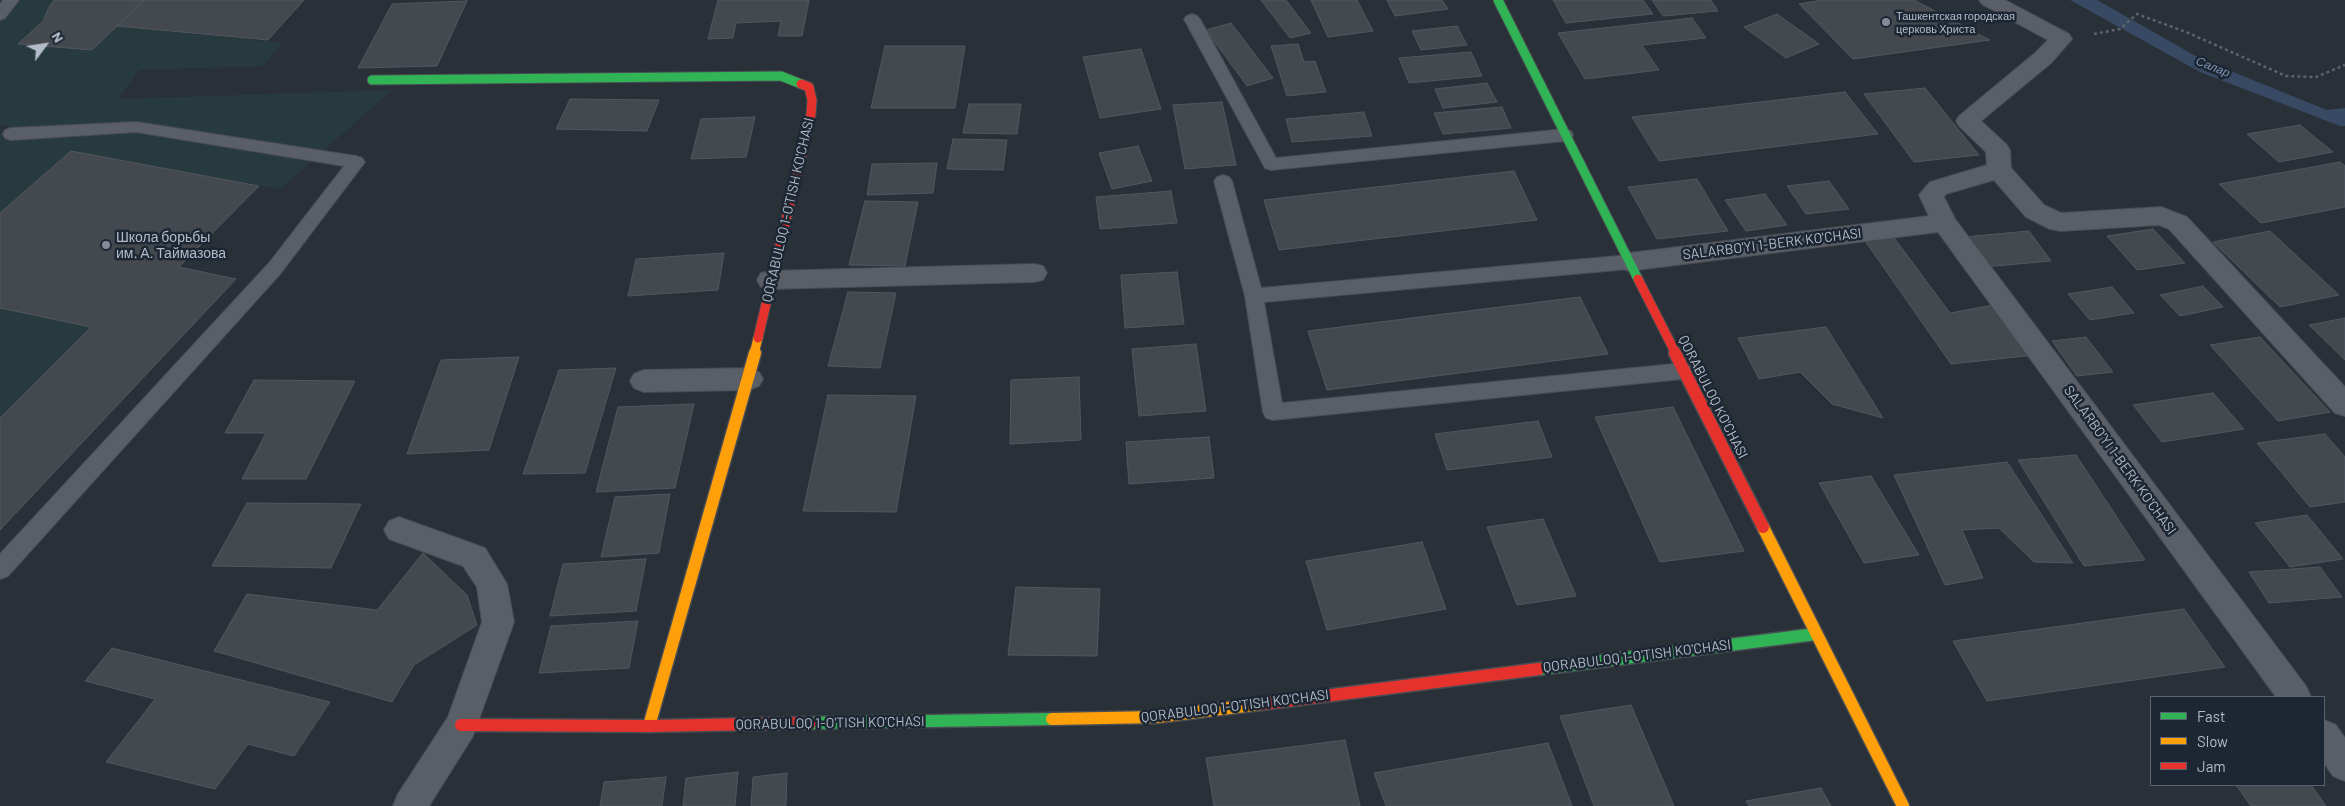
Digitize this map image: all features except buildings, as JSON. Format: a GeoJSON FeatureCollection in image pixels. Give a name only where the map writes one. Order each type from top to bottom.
{"type":"FeatureCollection","features":[{"type":"Feature","properties":{"kind":"street","name":"QORABULOQ KO'CHASI"},"geometry":{"type":"LineString","coordinates":[[1498,0],[1903,806]]}},
{"type":"Feature","properties":{"kind":"street"},"geometry":{"type":"LineString","coordinates":[[1989,0],[2061,40],[2043,58],[1967,121],[1998,150],[1999,170],[2035,211],[2050,220],[2061,222],[2161,216],[2178,224],[2194,237],[2345,405]]}},
{"type":"Feature","properties":{"kind":"street","name":"QORABULOQ 1-O'TISH KO'CHASI"},"geometry":{"type":"LineString","coordinates":[[372,80],[781,76],[798,81],[809,87],[812,100],[811,114],[770,280],[749,379],[650,726]]}},
{"type":"Feature","properties":{"kind":"street","name":"SALARBO'YI 1-BERK KO'CHASI"},"geometry":{"type":"LineString","coordinates":[[1999,170],[1938,188],[1931,195],[1944,223],[2294,696]]}},
{"type":"Feature","properties":{"kind":"street","name":"SALARBO'YI 1-BERK KO'CHASI"},"geometry":{"type":"LineString","coordinates":[[1629,262],[1944,223]]}},
{"type":"Feature","properties":{"kind":"street"},"geometry":{"type":"LineString","coordinates":[[770,280],[1034,273]]}},
{"type":"Feature","properties":{"kind":"street"},"geometry":{"type":"LineString","coordinates":[[644,381],[749,379]]}},
{"type":"Feature","properties":{"kind":"street"},"geometry":{"type":"LineString","coordinates":[[399,530],[474,557],[492,584],[498,622],[461,725],[410,806]]}},
{"type":"Feature","properties":{"kind":"street","name":"QORABULOQ 1-O'TISH KO'CHASI"},"geometry":{"type":"LineString","coordinates":[[461,725],[650,726],[1157,717],[1816,634]]}},
{"type":"Feature","properties":{"kind":"street"},"geometry":{"type":"LineString","coordinates":[[2325,737],[2345,764]]}},
{"type":"Feature","properties":{"kind":"lane"},"geometry":{"type":"LineString","coordinates":[[0,14],[11,0]]}},
{"type":"Feature","properties":{"kind":"lane"},"geometry":{"type":"LineString","coordinates":[[1192,19],[1271,164],[1565,135]]}},
{"type":"Feature","properties":{"kind":"lane"},"geometry":{"type":"LineString","coordinates":[[0,569],[275,268],[356,162],[136,127],[11,134]]}},
{"type":"Feature","properties":{"kind":"lane"},"geometry":{"type":"LineString","coordinates":[[1223,181],[1254,296],[1273,412],[1683,371]]}},
{"type":"Feature","properties":{"kind":"lane"},"geometry":{"type":"LineString","coordinates":[[1254,296],[1629,262]]}},
{"type":"Feature","properties":{"kind":"path"},"geometry":{"type":"LineString","coordinates":[[2120,30],[2137,14],[2186,32],[2286,76],[2316,77],[2345,65]]}},
{"type":"Feature","properties":{"kind":"green space"},"geometry":{"type":"Polygon","coordinates":[[[0,0],[62,0],[19,44],[94,48],[117,26],[283,43],[263,66],[139,70],[118,99],[392,90],[280,189],[71,151],[0,213],[0,134],[9,126],[0,125],[0,0]]]}},
{"type":"Feature","properties":{"kind":"green space"},"geometry":{"type":"Polygon","coordinates":[[[0,308],[91,327],[0,418],[0,308]]]}},
{"type":"Feature","properties":{"kind":"water","name":"Салар"},"geometry":{"type":"Polygon","coordinates":[[[2070,0],[2097,0],[2201,59],[2327,110],[2345,108],[2345,126],[2340,126],[2200,72],[2070,0]]]}},
{"type":"Feature","properties":{"kind":"traffic: fast"},"geometry":{"type":"LineString","coordinates":[[1498,0],[1638,279]]}},
{"type":"Feature","properties":{"kind":"traffic: fast"},"geometry":{"type":"LineString","coordinates":[[372,80],[781,76],[801,84]]}},
{"type":"Feature","properties":{"kind":"traffic: fast"},"geometry":{"type":"LineString","coordinates":[[1539,669],[1816,634]]}},
{"type":"Feature","properties":{"kind":"traffic: fast"},"geometry":{"type":"LineString","coordinates":[[810,723],[1052,719]]}},
{"type":"Feature","properties":{"kind":"traffic: slow"},"geometry":{"type":"LineString","coordinates":[[649,726],[749,379],[758,338]]}},
{"type":"Feature","properties":{"kind":"traffic: slow"},"geometry":{"type":"LineString","coordinates":[[1763,527],[1903,806]]}},
{"type":"Feature","properties":{"kind":"traffic: slow"},"geometry":{"type":"LineString","coordinates":[[1052,719],[1157,717],[1261,704]]}},
{"type":"Feature","properties":{"kind":"traffic: jam"},"geometry":{"type":"LineString","coordinates":[[758,338],[811,114],[812,100],[809,87],[801,84]]}},
{"type":"Feature","properties":{"kind":"traffic: jam"},"geometry":{"type":"LineString","coordinates":[[1638,279],[1763,527]]}},
{"type":"Feature","properties":{"kind":"traffic: jam"},"geometry":{"type":"LineString","coordinates":[[1261,704],[1539,669]]}},
{"type":"Feature","properties":{"kind":"traffic: jam"},"geometry":{"type":"LineString","coordinates":[[461,725],[649,726],[810,723]]}},
{"type":"Feature","properties":{"kind":"place","name":"Ташкентская городская церковь Христа"},"geometry":{"type":"Point","coordinates":[1886,22]}},
{"type":"Feature","properties":{"kind":"place","name":"Школа борьбы им. А. Таймазова"},"geometry":{"type":"Point","coordinates":[106,245]}}]}
